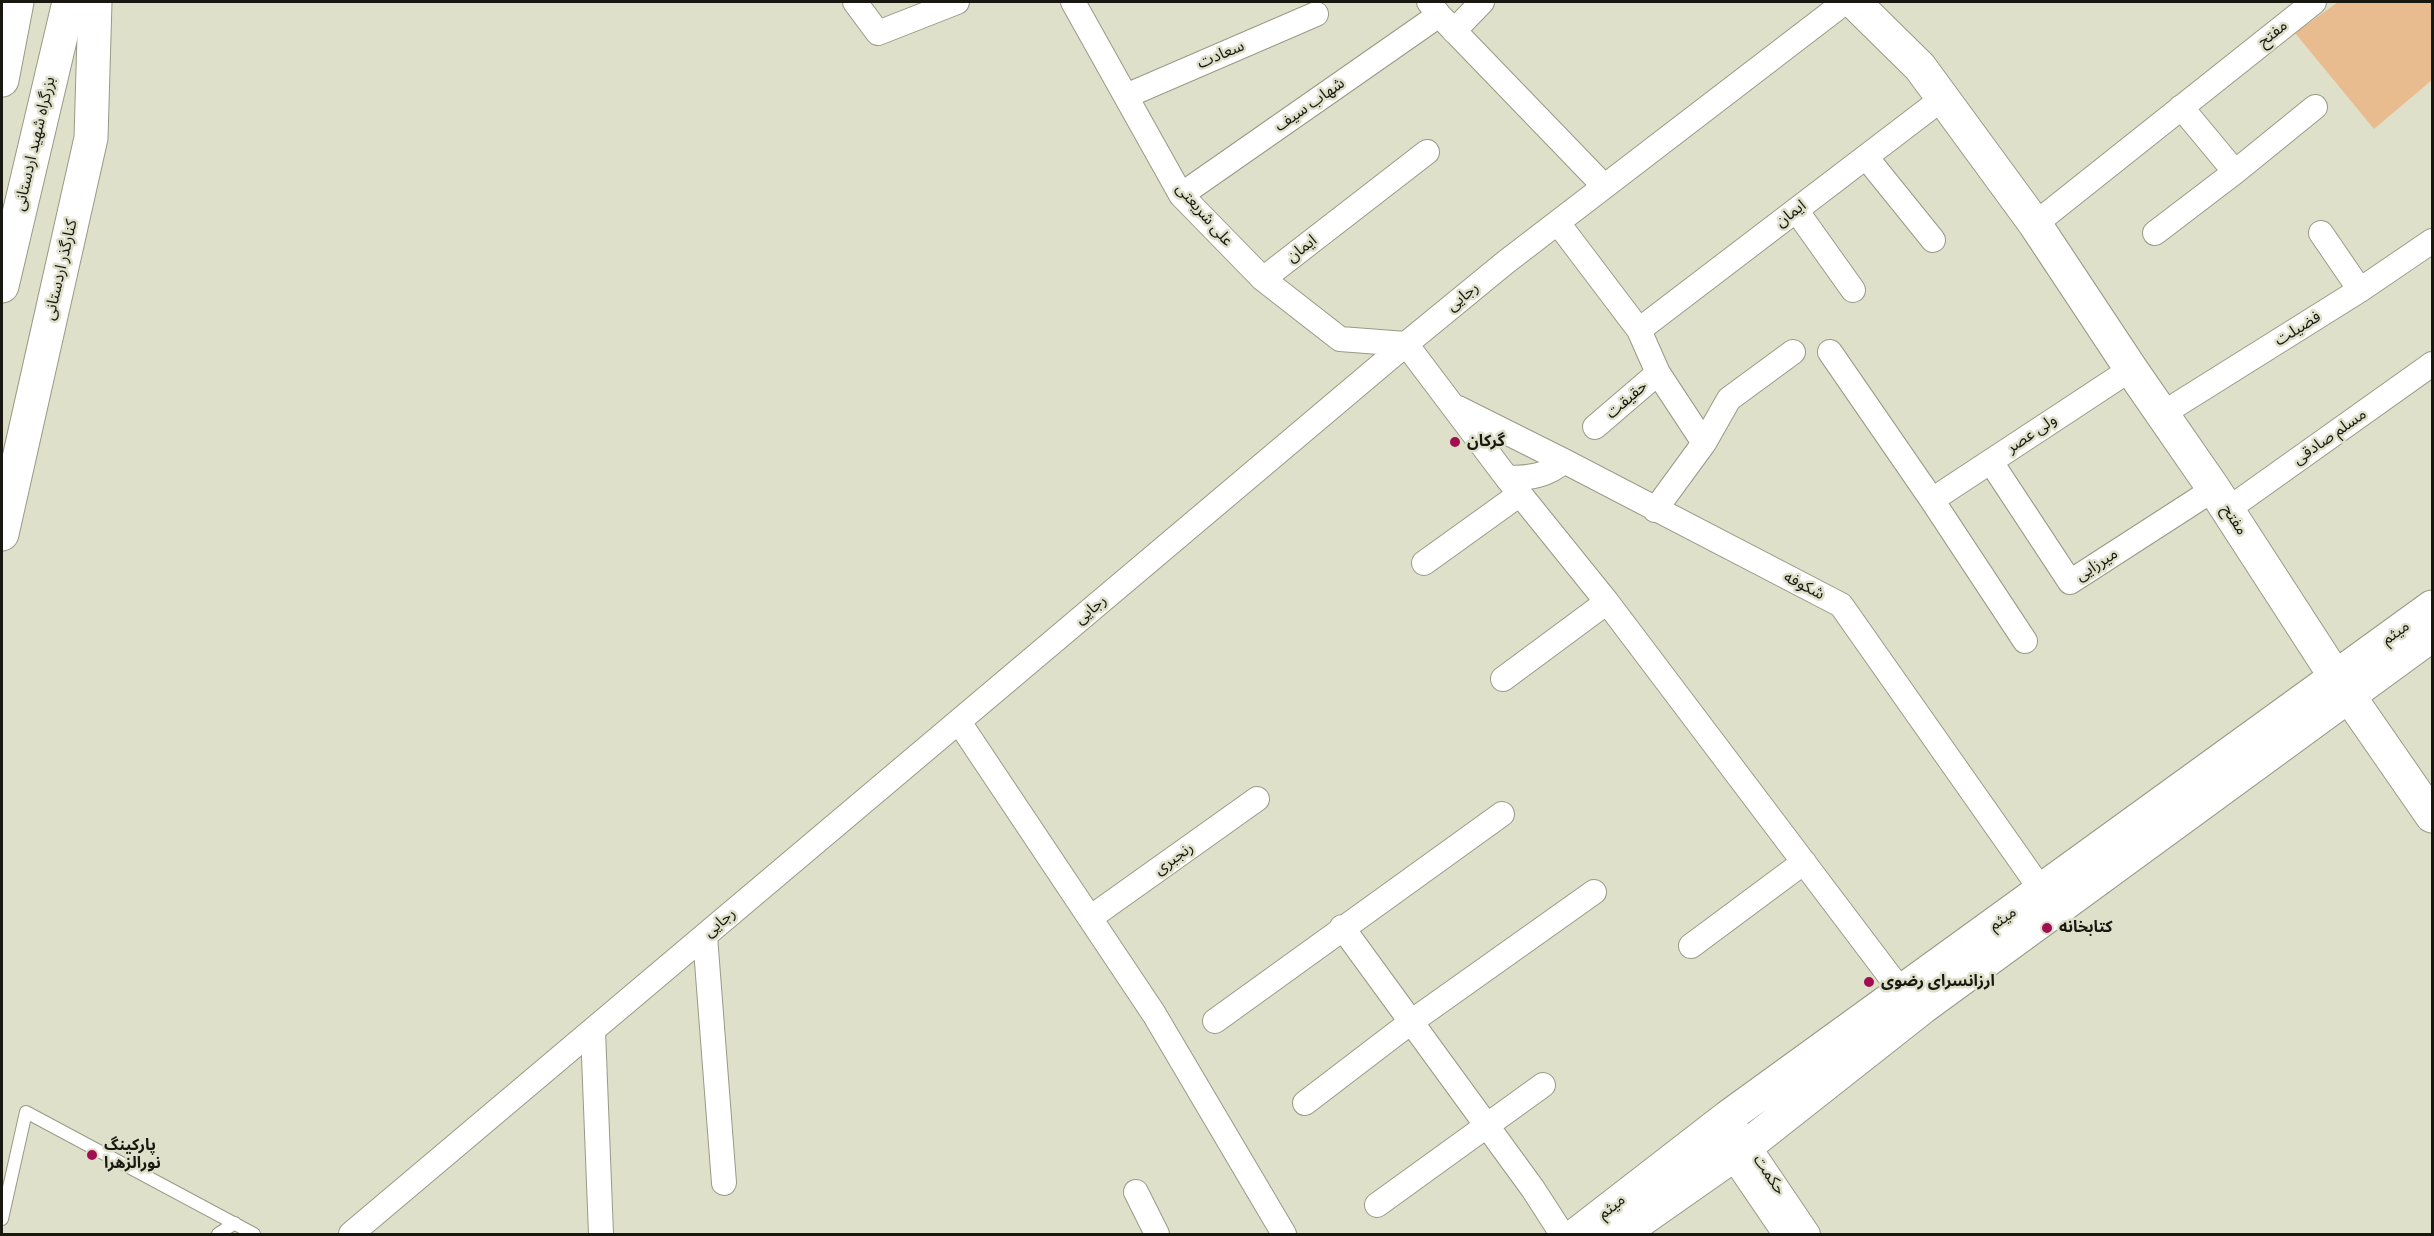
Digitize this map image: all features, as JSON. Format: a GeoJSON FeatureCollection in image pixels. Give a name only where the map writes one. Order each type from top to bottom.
{"type":"FeatureCollection","features":[{"type":"Feature","properties":{"kind":"main road"},"geometry":{"type":"LineString","coordinates":[[2,80],[17,2]]}},
{"type":"Feature","properties":{"kind":"main road","name":"بزرگراه شهید اردستانی"},"geometry":{"type":"LineString","coordinates":[[2,286],[69,2]]}},
{"type":"Feature","properties":{"kind":"main road","name":"کنارگذر اردستانی"},"geometry":{"type":"LineString","coordinates":[[2,534],[91,138],[95,2]]}},
{"type":"Feature","properties":{"kind":"main road","name":"مفتح"},"geometry":{"type":"LineString","coordinates":[[1854,2],[1920,67],[2036,224],[2131,369],[2221,500],[2342,686],[2433,816]]}},
{"type":"Feature","properties":{"kind":"main road","name":"میثم"},"geometry":{"type":"LineString","coordinates":[[1621,1234],[1740,1150],[2342,686],[2433,607]]}},
{"type":"Feature","properties":{"kind":"main road","name":"میثم"},"geometry":{"type":"LineString","coordinates":[[1577,1234],[1720,1123],[2042,891],[2342,686],[2433,635]]}},
{"type":"Feature","properties":{"kind":"street"},"geometry":{"type":"LineString","coordinates":[[855,2],[878,33],[957,2]]}},
{"type":"Feature","properties":{"kind":"street","name":"علی شریعتی"},"geometry":{"type":"LineString","coordinates":[[1073,2],[1181,195],[1263,279],[1340,339],[1406,344]]}},
{"type":"Feature","properties":{"kind":"street","name":"شهاب سیف"},"geometry":{"type":"LineString","coordinates":[[1181,195],[1440,16],[1482,2]]}},
{"type":"Feature","properties":{"kind":"street","name":"رجایی"},"geometry":{"type":"LineString","coordinates":[[351,1234],[1406,344],[1506,262],[1845,2]]}},
{"type":"Feature","properties":{"kind":"street","name":"مفتح"},"geometry":{"type":"LineString","coordinates":[[2036,224],[2314,2]]}},
{"type":"Feature","properties":{"kind":"street","name":"سعادت"},"geometry":{"type":"LineString","coordinates":[[1126,96],[1316,14]]}},
{"type":"Feature","properties":{"kind":"street"},"geometry":{"type":"LineString","coordinates":[[1440,16],[1604,186]]}},
{"type":"Feature","properties":{"kind":"street","name":"ایمان"},"geometry":{"type":"LineString","coordinates":[[1639,330],[1943,98]]}},
{"type":"Feature","properties":{"kind":"street"},"geometry":{"type":"LineString","coordinates":[[2181,107],[2235,172]]}},
{"type":"Feature","properties":{"kind":"street"},"geometry":{"type":"LineString","coordinates":[[2155,233],[2315,107]]}},
{"type":"Feature","properties":{"kind":"street","name":"ایمان"},"geometry":{"type":"LineString","coordinates":[[1263,279],[1427,152]]}},
{"type":"Feature","properties":{"kind":"street"},"geometry":{"type":"LineString","coordinates":[[1866,157],[1933,240]]}},
{"type":"Feature","properties":{"kind":"street"},"geometry":{"type":"LineString","coordinates":[[1796,210],[1853,290]]}},
{"type":"Feature","properties":{"kind":"street"},"geometry":{"type":"LineString","coordinates":[[1558,223],[1639,330],[1659,372],[1704,443]]}},
{"type":"Feature","properties":{"kind":"street"},"geometry":{"type":"LineString","coordinates":[[2321,233],[2360,290]]}},
{"type":"Feature","properties":{"kind":"street","name":"فضیلت"},"geometry":{"type":"LineString","coordinates":[[2162,414],[2360,290],[2433,241]]}},
{"type":"Feature","properties":{"kind":"street"},"geometry":{"type":"LineString","coordinates":[[1406,344],[1514,486],[1607,602],[1901,991]]}},
{"type":"Feature","properties":{"kind":"street"},"geometry":{"type":"LineString","coordinates":[[1655,510],[1704,443],[1729,399],[1793,352]]}},
{"type":"Feature","properties":{"kind":"street"},"geometry":{"type":"LineString","coordinates":[[1830,352],[2025,641]]}},
{"type":"Feature","properties":{"kind":"street","name":"مسلم صادقی"},"geometry":{"type":"LineString","coordinates":[[2221,500],[2433,364]]}},
{"type":"Feature","properties":{"kind":"street","name":"ولی عصر"},"geometry":{"type":"LineString","coordinates":[[1932,500],[2131,369]]}},
{"type":"Feature","properties":{"kind":"street","name":"حقیقت"},"geometry":{"type":"LineString","coordinates":[[1595,427],[1659,372]]}},
{"type":"Feature","properties":{"kind":"street","name":"شکوفه"},"geometry":{"type":"LineString","coordinates":[[1456,408],[1564,461],[1841,605],[2042,891]]}},
{"type":"Feature","properties":{"kind":"street"},"geometry":{"type":"LineString","coordinates":[[1424,563],[1514,486],[1554,470],[1564,461]]}},
{"type":"Feature","properties":{"kind":"street","name":"میرزایی"},"geometry":{"type":"LineString","coordinates":[[1990,462],[2070,582],[2221,500]]}},
{"type":"Feature","properties":{"kind":"street"},"geometry":{"type":"LineString","coordinates":[[1503,679],[1607,602]]}},
{"type":"Feature","properties":{"kind":"street"},"geometry":{"type":"LineString","coordinates":[[959,722],[1154,1014],[1284,1234]]}},
{"type":"Feature","properties":{"kind":"street","name":"رنجبری"},"geometry":{"type":"LineString","coordinates":[[1090,918],[1257,799]]}},
{"type":"Feature","properties":{"kind":"street"},"geometry":{"type":"LineString","coordinates":[[1215,1021],[1342,927],[1502,814]]}},
{"type":"Feature","properties":{"kind":"street"},"geometry":{"type":"LineString","coordinates":[[1690,946],[1804,862]]}},
{"type":"Feature","properties":{"kind":"street"},"geometry":{"type":"LineString","coordinates":[[1305,1103],[1411,1022],[1594,892]]}},
{"type":"Feature","properties":{"kind":"street"},"geometry":{"type":"LineString","coordinates":[[1342,927],[1533,1189],[1562,1234]]}},
{"type":"Feature","properties":{"kind":"street"},"geometry":{"type":"LineString","coordinates":[[705,936],[724,1183]]}},
{"type":"Feature","properties":{"kind":"street"},"geometry":{"type":"LineString","coordinates":[[593,1030],[601,1234]]}},
{"type":"Feature","properties":{"kind":"street"},"geometry":{"type":"LineString","coordinates":[[1377,1205],[1543,1085]]}},
{"type":"Feature","properties":{"kind":"street","name":"حکمت"},"geometry":{"type":"LineString","coordinates":[[1720,1123],[1808,1234]]}},
{"type":"Feature","properties":{"kind":"street","name":"حکمت"},"geometry":{"type":"LineString","coordinates":[[1740,1150],[1785,1234]]}},
{"type":"Feature","properties":{"kind":"street"},"geometry":{"type":"LineString","coordinates":[[1136,1192],[1157,1234]]}},
{"type":"Feature","properties":{"kind":"lane"},"geometry":{"type":"LineString","coordinates":[[2,1219],[26,1112],[254,1234]]}},
{"type":"Feature","properties":{"kind":"lane"},"geometry":{"type":"LineString","coordinates":[[218,1234],[235,1223]]}},
{"type":"Feature","properties":{"kind":"shaded area"},"geometry":{"type":"Polygon","coordinates":[[[2338,2],[2432,2],[2432,80],[2374,129],[2295,33],[2338,2]]]}},
{"type":"Feature","properties":{"kind":"place","name":"گرکان"},"geometry":{"type":"Point","coordinates":[1455,442]}},
{"type":"Feature","properties":{"kind":"place","name":"کتابخانه"},"geometry":{"type":"Point","coordinates":[2047,928]}},
{"type":"Feature","properties":{"kind":"place","name":"ارزانسرای رضوی"},"geometry":{"type":"Point","coordinates":[1869,982]}},
{"type":"Feature","properties":{"kind":"place","name":"پارکینگ نورالزهرا"},"geometry":{"type":"Point","coordinates":[92,1155]}}]}
